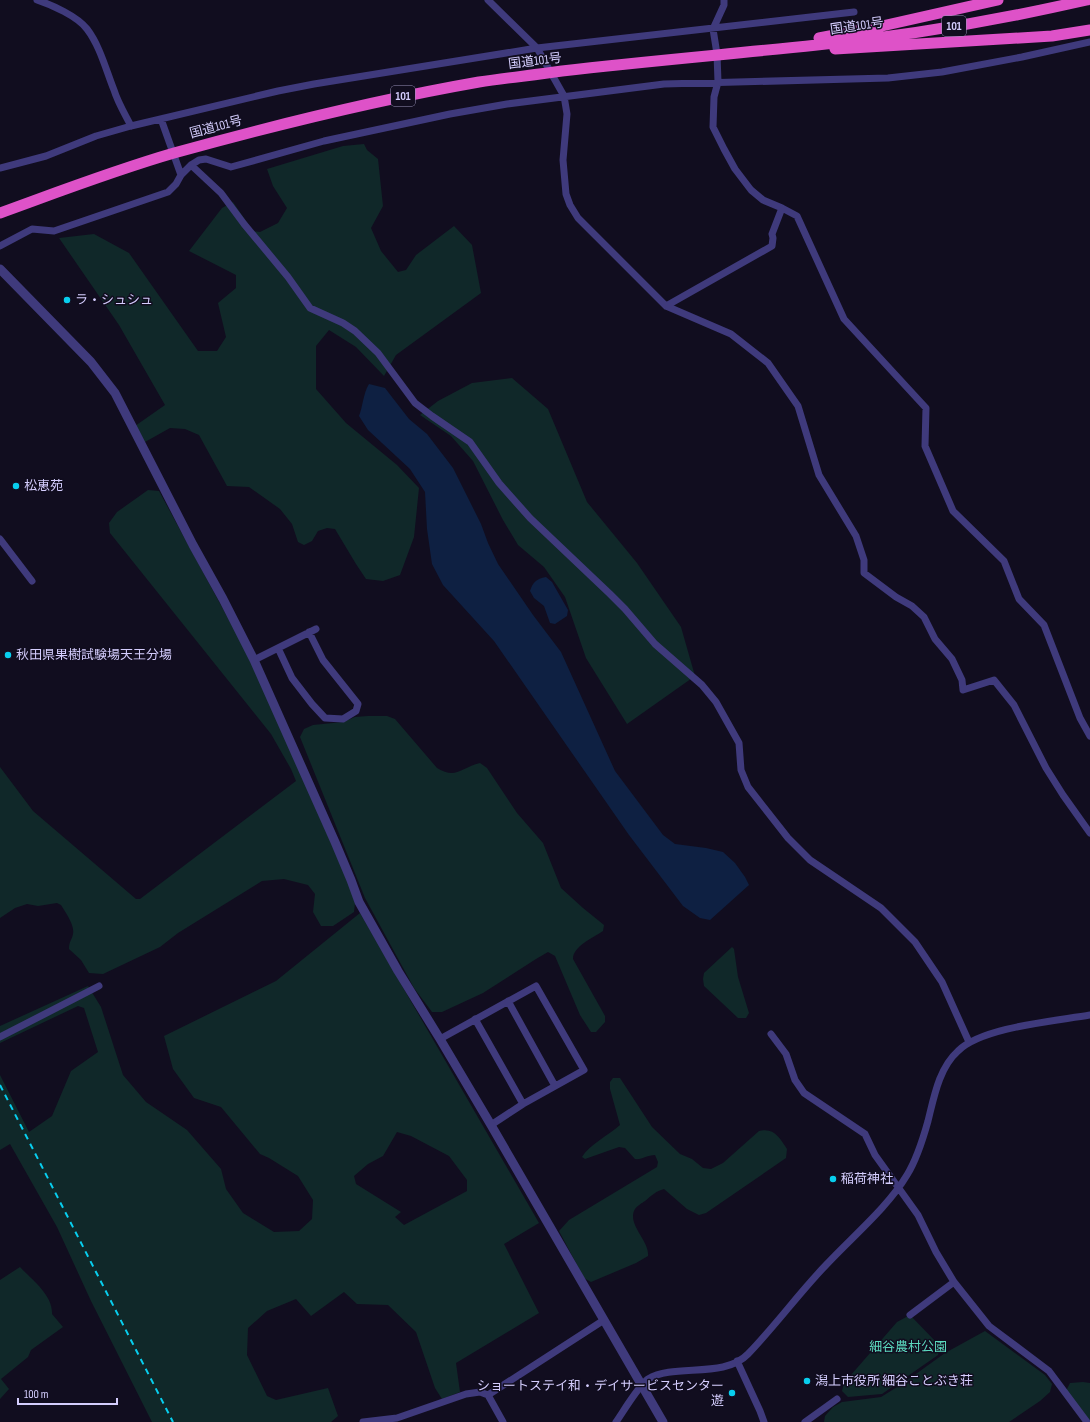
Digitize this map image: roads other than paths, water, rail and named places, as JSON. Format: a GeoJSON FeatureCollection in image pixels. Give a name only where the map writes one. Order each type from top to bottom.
{"type":"FeatureCollection","features":[{"type":"Feature","properties":{"kind":"highway"},"geometry":{"type":"LineString","coordinates":[[748,51],[882,26],[998,0]]}},
{"type":"Feature","properties":{"kind":"highway","name":"国道101号"},"geometry":{"type":"LineString","coordinates":[[0,213],[79,184],[173,153],[281,124],[387,99],[481,82],[634,62],[819,45],[961,25],[1087,0]]}},
{"type":"Feature","properties":{"kind":"highway"},"geometry":{"type":"LineString","coordinates":[[819,45],[836,50],[1052,36],[1090,30]]}},
{"type":"Feature","properties":{"kind":"street"},"geometry":{"type":"LineString","coordinates":[[37,0],[59,9],[86,28],[94,41],[115,93],[131,126]]}},
{"type":"Feature","properties":{"kind":"street"},"geometry":{"type":"LineString","coordinates":[[488,0],[537,48],[564,96],[567,114],[564,165],[566,194],[570,205],[578,218],[666,306],[731,334],[768,362],[798,406],[819,475],[856,536],[864,560],[864,573],[896,597],[912,606],[924,617],[934,639],[952,660],[962,680],[963,690],[994,680],[1014,705],[1046,768],[1063,796],[1090,831]]}},
{"type":"Feature","properties":{"kind":"street"},"geometry":{"type":"LineString","coordinates":[[724,0],[724,5],[713,29],[717,54],[718,82],[714,97],[714,127],[724,149],[735,169],[751,190],[763,200],[797,216],[844,319],[926,408],[925,446],[953,511],[1004,561],[1019,599],[1044,624],[1080,718],[1090,736]]}},
{"type":"Feature","properties":{"kind":"street"},"geometry":{"type":"LineString","coordinates":[[0,168],[46,156],[96,136],[131,126],[278,91],[537,48],[854,12]]}},
{"type":"Feature","properties":{"kind":"street"},"geometry":{"type":"LineString","coordinates":[[0,246],[32,229],[54,231],[168,192],[176,184],[181,175],[191,165],[199,160],[206,159],[231,168],[324,141],[416,121],[507,104],[564,96],[664,84],[888,78],[942,72],[1090,42]]}},
{"type":"Feature","properties":{"kind":"street"},"geometry":{"type":"LineString","coordinates":[[160,119],[181,175]]}},
{"type":"Feature","properties":{"kind":"street"},"geometry":{"type":"LineString","coordinates":[[191,165],[222,193],[244,224],[288,277],[310,308],[344,323],[355,330],[378,353],[415,403],[470,442],[499,482],[530,518],[610,594],[655,644],[702,685],[716,702],[739,743],[741,770],[748,787],[788,838],[810,860],[882,908],[915,942],[942,982],[969,1042]]}},
{"type":"Feature","properties":{"kind":"street"},"geometry":{"type":"LineString","coordinates":[[666,306],[772,246],[774,238],[772,234],[782,208]]}},
{"type":"Feature","properties":{"kind":"street"},"geometry":{"type":"LineString","coordinates":[[0,269],[91,362],[115,393],[192,545],[223,599],[254,660],[352,880],[359,902],[398,971],[440,1038],[491,1125],[663,1422]]}},
{"type":"Feature","properties":{"kind":"street"},"geometry":{"type":"LineString","coordinates":[[0,539],[32,581]]}},
{"type":"Feature","properties":{"kind":"street"},"geometry":{"type":"LineString","coordinates":[[254,660],[316,629]]}},
{"type":"Feature","properties":{"kind":"street"},"geometry":{"type":"LineString","coordinates":[[278,648],[292,678],[324,718],[343,719],[356,711],[358,704],[323,660],[309,632]]}},
{"type":"Feature","properties":{"kind":"street"},"geometry":{"type":"LineString","coordinates":[[0,1037],[99,986]]}},
{"type":"Feature","properties":{"kind":"street"},"geometry":{"type":"LineString","coordinates":[[440,1038],[536,986],[584,1070],[522,1104],[491,1125]]}},
{"type":"Feature","properties":{"kind":"street"},"geometry":{"type":"LineString","coordinates":[[508,1001],[555,1086]]}},
{"type":"Feature","properties":{"kind":"street"},"geometry":{"type":"LineString","coordinates":[[616,1422],[647,1379],[659,1375],[710,1369],[728,1365],[737,1362],[747,1355],[826,1264],[899,1187],[916,1158],[945,1066],[958,1051],[969,1042],[997,1031],[1090,1015]]}},
{"type":"Feature","properties":{"kind":"street"},"geometry":{"type":"LineString","coordinates":[[475,1019],[522,1104]]}},
{"type":"Feature","properties":{"kind":"street"},"geometry":{"type":"LineString","coordinates":[[771,1034],[786,1054],[795,1080],[804,1093],[865,1134],[875,1155],[918,1215],[936,1252],[954,1282],[989,1326],[1049,1371],[1087,1422]]}},
{"type":"Feature","properties":{"kind":"street"},"geometry":{"type":"LineString","coordinates":[[910,1315],[954,1282]]}},
{"type":"Feature","properties":{"kind":"street"},"geometry":{"type":"LineString","coordinates":[[488,1395],[604,1320]]}},
{"type":"Feature","properties":{"kind":"street"},"geometry":{"type":"LineString","coordinates":[[737,1362],[764,1422]]}},
{"type":"Feature","properties":{"kind":"street"},"geometry":{"type":"LineString","coordinates":[[363,1422],[397,1418],[466,1394],[480,1392],[488,1395],[503,1422]]}},
{"type":"Feature","properties":{"kind":"street"},"geometry":{"type":"LineString","coordinates":[[805,1422],[837,1399]]}},
{"type":"Feature","properties":{"kind":"water"},"geometry":{"type":"Polygon","coordinates":[[[369,384],[385,388],[409,419],[427,434],[453,468],[481,524],[498,564],[533,615],[561,652],[615,771],[663,835],[675,844],[723,852],[735,863],[745,877],[749,885],[710,920],[700,918],[683,906],[629,835],[494,641],[443,585],[432,564],[427,529],[425,492],[410,469],[368,430],[359,416],[365,392],[369,384]]]}},
{"type":"Feature","properties":{"kind":"water"},"geometry":{"type":"Polygon","coordinates":[[[546,577],[552,582],[568,610],[567,616],[555,624],[550,623],[544,606],[534,598],[530,591],[535,581],[546,577]]]}},
{"type":"Feature","properties":{"kind":"railway"},"geometry":{"type":"LineString","coordinates":[[0,1085],[173,1422]]}},
{"type":"Feature","properties":{"kind":"place","name":"ラ・シュシュ"},"geometry":{"type":"Point","coordinates":[67,300]}},
{"type":"Feature","properties":{"kind":"place","name":"松恵苑"},"geometry":{"type":"Point","coordinates":[16,486]}},
{"type":"Feature","properties":{"kind":"place","name":"秋田県果樹試験場天王分場"},"geometry":{"type":"Point","coordinates":[8,655]}},
{"type":"Feature","properties":{"kind":"place","name":"稲荷神社"},"geometry":{"type":"Point","coordinates":[833,1179]}},
{"type":"Feature","properties":{"kind":"place","name":"潟上市役所 細谷ことぶき荘"},"geometry":{"type":"Point","coordinates":[807,1381]}},
{"type":"Feature","properties":{"kind":"place","name":"ショートステイ和・デイサービスセンター 遊"},"geometry":{"type":"Point","coordinates":[732,1393]}},
{"type":"Feature","properties":{"kind":"park label","name":"細谷農村公園"},"geometry":{"type":"Point","coordinates":[908,1347]}}]}
